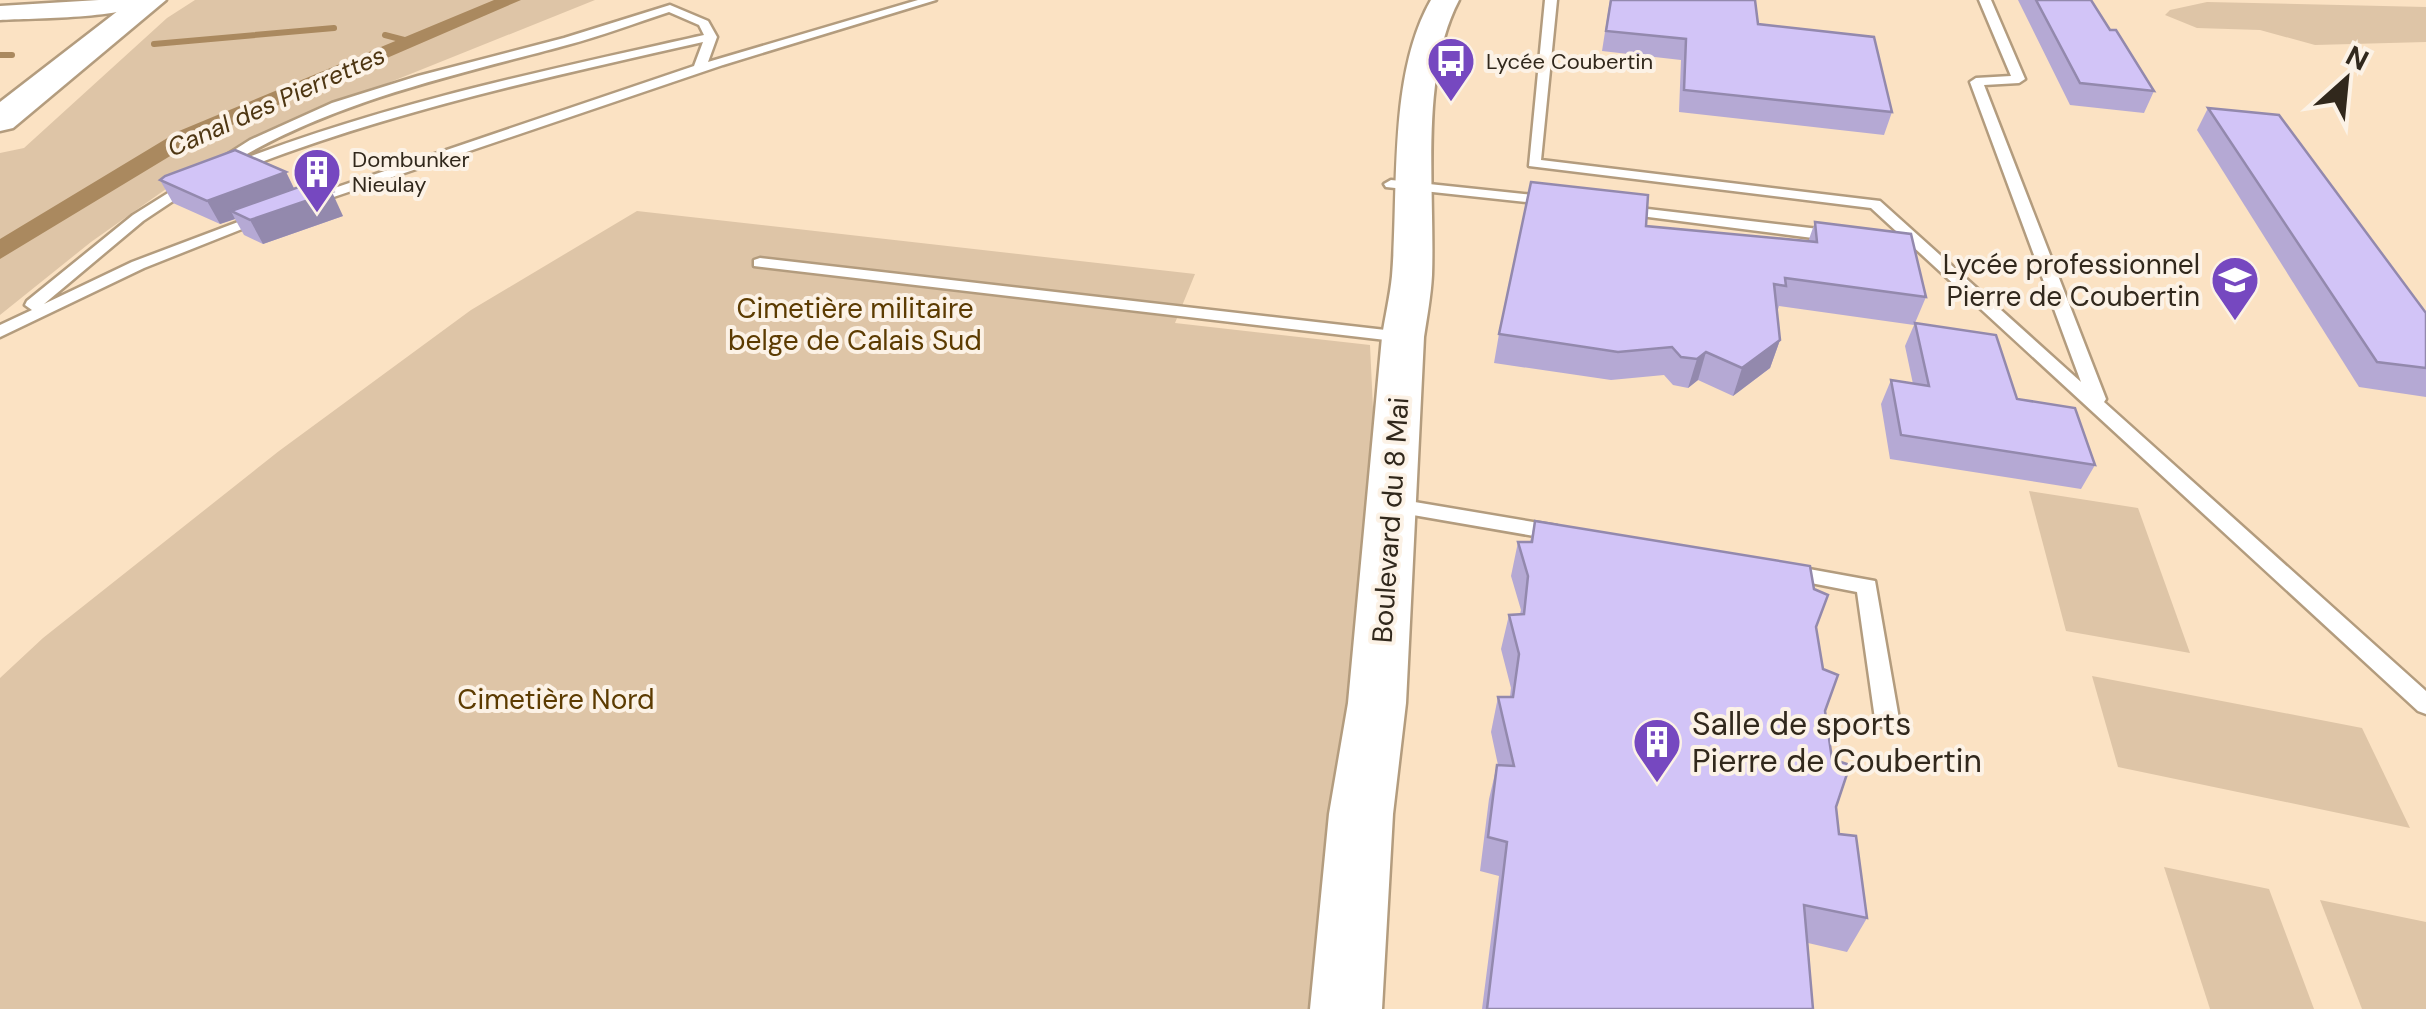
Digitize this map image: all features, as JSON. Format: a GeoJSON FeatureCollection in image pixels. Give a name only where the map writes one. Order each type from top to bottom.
{"type":"FeatureCollection","features":[{"type":"Feature","properties":{"kind":"main road"},"geometry":{"type":"LineString","coordinates":[[0,120],[128,12],[151,0]]}},
{"type":"Feature","properties":{"kind":"street","name":"Boulevard du 8 Mai"},"geometry":{"type":"LineString","coordinates":[[1403,185],[1402,75],[1420,0]]}},
{"type":"Feature","properties":{"kind":"street","name":"Boulevard du 8 Mai"},"geometry":{"type":"LineString","coordinates":[[1346,1009],[1361,814],[1377,703],[1403,337],[1400,297],[1386,240],[1403,185],[1435,20],[1446,0]]}},
{"type":"Feature","properties":{"kind":"street"},"geometry":{"type":"LineString","coordinates":[[0,13],[128,12]]}},
{"type":"Feature","properties":{"kind":"street","name":"Boulevard du 8 Mai"},"geometry":{"type":"LineString","coordinates":[[1377,703],[1390,817],[1380,1009]]}},
{"type":"Feature","properties":{"kind":"lane"},"geometry":{"type":"LineString","coordinates":[[645,0],[704,23],[711,37],[700,69]]}},
{"type":"Feature","properties":{"kind":"lane"},"geometry":{"type":"LineString","coordinates":[[0,332],[138,218],[243,148],[344,103],[442,70],[557,44],[686,0]]}},
{"type":"Feature","properties":{"kind":"lane"},"geometry":{"type":"LineString","coordinates":[[0,332],[138,264],[213,236],[700,69],[930,0]]}},
{"type":"Feature","properties":{"kind":"lane"},"geometry":{"type":"LineString","coordinates":[[1551,0],[1534,163],[1876,204],[2426,704]]}},
{"type":"Feature","properties":{"kind":"lane"},"geometry":{"type":"LineString","coordinates":[[1985,0],[2020,79],[1976,82],[2100,406]]}},
{"type":"Feature","properties":{"kind":"lane"},"geometry":{"type":"LineString","coordinates":[[178,192],[287,144],[512,82],[711,37]]}},
{"type":"Feature","properties":{"kind":"lane"},"geometry":{"type":"LineString","coordinates":[[1403,185],[1564,202]]}},
{"type":"Feature","properties":{"kind":"lane"},"geometry":{"type":"LineString","coordinates":[[1604,207],[1856,239]]}},
{"type":"Feature","properties":{"kind":"lane"},"geometry":{"type":"LineString","coordinates":[[760,263],[1403,337]]}},
{"type":"Feature","properties":{"kind":"lane"},"geometry":{"type":"LineString","coordinates":[[1391,504],[1582,537]]}},
{"type":"Feature","properties":{"kind":"lane"},"geometry":{"type":"LineString","coordinates":[[1772,569],[1867,586],[1887,718]]}},
{"type":"Feature","properties":{"kind":"green space"},"geometry":{"type":"Polygon","coordinates":[[[195,0],[595,0],[261,134],[183,177],[91,242],[0,315],[0,153],[24,148],[167,18],[195,0]]]}},
{"type":"Feature","properties":{"kind":"green space"},"geometry":{"type":"Polygon","coordinates":[[[2207,2],[2426,7],[2426,42],[2315,45],[2260,30],[2197,28],[2165,15],[2170,10],[2207,2]]]}},
{"type":"Feature","properties":{"kind":"green space","name":"Cimetière Nord"},"geometry":{"type":"Polygon","coordinates":[[[637,211],[1195,274],[1175,323],[1370,345],[1375,451],[1313,1009],[0,1009],[0,678],[43,638],[279,451],[471,310],[637,211]]]}},
{"type":"Feature","properties":{"kind":"green space"},"geometry":{"type":"Polygon","coordinates":[[[2029,491],[2138,508],[2190,653],[2066,631],[2029,491]]]}},
{"type":"Feature","properties":{"kind":"green space"},"geometry":{"type":"Polygon","coordinates":[[[2092,676],[2362,728],[2410,828],[2118,767],[2092,676]]]}},
{"type":"Feature","properties":{"kind":"green space"},"geometry":{"type":"Polygon","coordinates":[[[2164,867],[2269,889],[2314,1009],[2210,1009],[2164,867]]]}},
{"type":"Feature","properties":{"kind":"green space"},"geometry":{"type":"Polygon","coordinates":[[[2320,900],[2426,922],[2426,1009],[2362,1009],[2320,900]]]}},
{"type":"Feature","properties":{"kind":"building"},"geometry":{"type":"Polygon","coordinates":[[[1611,0],[1755,0],[1758,24],[1874,37],[1892,112],[1684,90],[1686,39],[1606,31],[1611,0]]]}},
{"type":"Feature","properties":{"kind":"building"},"geometry":{"type":"Polygon","coordinates":[[[2036,0],[2091,0],[2110,30],[2116,30],[2154,91],[2080,83],[2036,0]]]}},
{"type":"Feature","properties":{"kind":"building"},"geometry":{"type":"Polygon","coordinates":[[[2208,108],[2279,115],[2426,313],[2426,368],[2377,362],[2208,108]]]}},
{"type":"Feature","properties":{"kind":"building"},"geometry":{"type":"Polygon","coordinates":[[[235,150],[286,172],[207,201],[160,180],[165,176],[235,150]]]}},
{"type":"Feature","properties":{"kind":"building"},"geometry":{"type":"Polygon","coordinates":[[[1531,182],[1648,195],[1646,226],[1817,242],[1815,222],[1911,234],[1926,297],[1785,278],[1786,286],[1774,284],[1780,340],[1742,368],[1706,352],[1697,359],[1681,357],[1672,347],[1618,352],[1499,334],[1531,182]]]}},
{"type":"Feature","properties":{"kind":"building"},"geometry":{"type":"Polygon","coordinates":[[[310,183],[332,192],[250,220],[231,211],[310,183]]]}},
{"type":"Feature","properties":{"kind":"building"},"geometry":{"type":"Polygon","coordinates":[[[1915,323],[1996,335],[2017,399],[2075,408],[2095,465],[1901,435],[1891,380],[1929,386],[1915,323]]]}},
{"type":"Feature","properties":{"kind":"building","name":"Salle de sports Pierre de Coubertin"},"geometry":{"type":"Polygon","coordinates":[[[1535,521],[1810,566],[1814,589],[1828,595],[1816,627],[1823,669],[1838,675],[1825,711],[1832,759],[1850,765],[1836,807],[1839,834],[1856,836],[1867,918],[1804,905],[1813,1009],[1487,1009],[1507,842],[1488,837],[1497,765],[1514,766],[1498,697],[1513,697],[1519,654],[1509,615],[1524,614],[1528,576],[1518,542],[1532,542],[1535,521]]]}},
{"type":"Feature","properties":{"kind":"waterway","name":"Canal des Pierrettes"},"geometry":{"type":"LineString","coordinates":[[0,251],[187,136],[511,0]]}},
{"type":"Feature","properties":{"kind":"waterway"},"geometry":{"type":"LineString","coordinates":[[154,44],[334,28]]}},
{"type":"Feature","properties":{"kind":"waterway"},"geometry":{"type":"LineString","coordinates":[[385,35],[408,41]]}},
{"type":"Feature","properties":{"kind":"waterway"},"geometry":{"type":"LineString","coordinates":[[0,55],[12,55]]}},
{"type":"Feature","properties":{"kind":"place","name":"Lycée Coubertin"},"geometry":{"type":"Point","coordinates":[1451,104]}},
{"type":"Feature","properties":{"kind":"place","name":"Dombunker Nieulay"},"geometry":{"type":"Point","coordinates":[317,214]}},
{"type":"Feature","properties":{"kind":"place","name":"Lycée professionnel Pierre de Coubertin"},"geometry":{"type":"Point","coordinates":[2235,322]}},
{"type":"Feature","properties":{"kind":"place","name":"Salle de sports Pierre de Coubertin"},"geometry":{"type":"Point","coordinates":[1657,784]}},
{"type":"Feature","properties":{"kind":"park label","name":"Cimetière militaire belge de Calais Sud"},"geometry":{"type":"Point","coordinates":[855,324]}}]}
